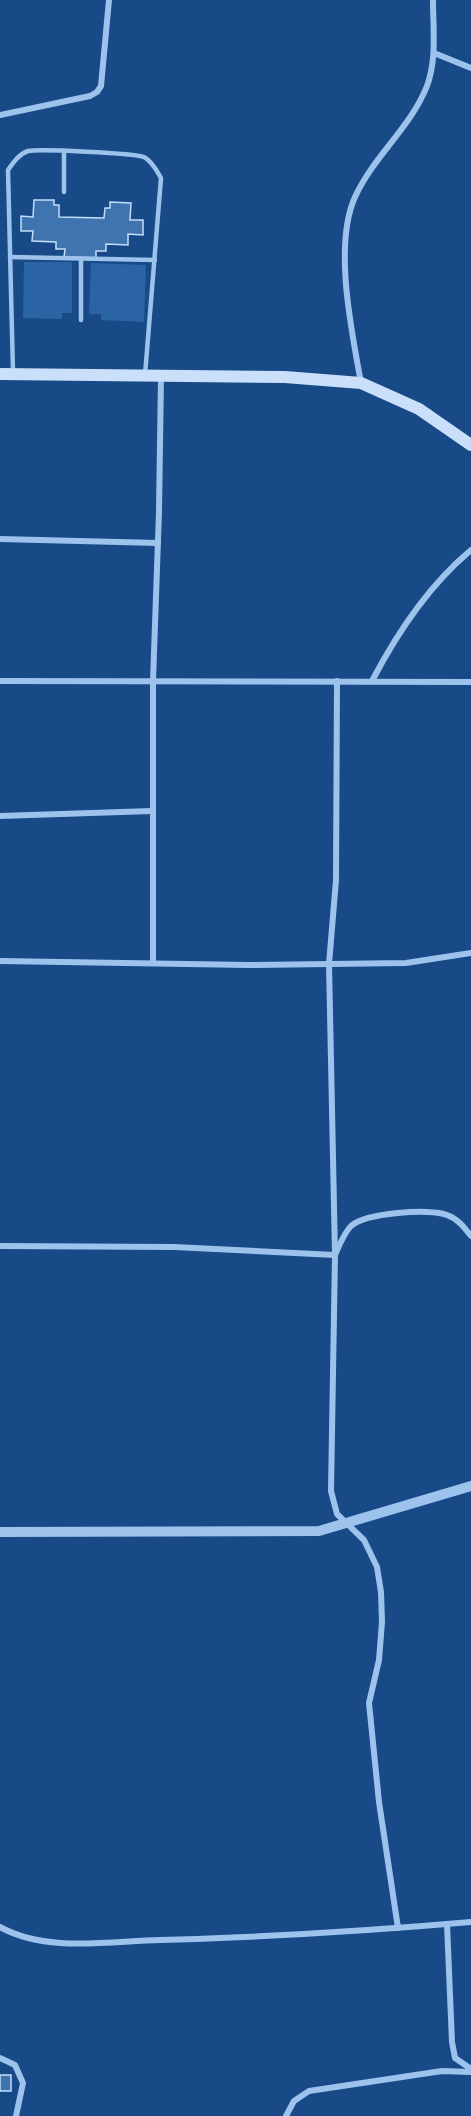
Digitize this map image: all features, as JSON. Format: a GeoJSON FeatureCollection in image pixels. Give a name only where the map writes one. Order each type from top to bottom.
{"type":"FeatureCollection","features":[{"type":"Feature","properties":{"kind":"main road"},"geometry":{"type":"LineString","coordinates":[[6,373],[285,377],[361,383],[419,409],[471,445]]}},
{"type":"Feature","properties":{"kind":"street"},"geometry":{"type":"LineString","coordinates":[[0,115],[97,93],[101,86],[109,0]]}},
{"type":"Feature","properties":{"kind":"street"},"geometry":{"type":"LineString","coordinates":[[361,383],[350,317],[346,226],[355,197],[382,152],[417,106],[427,85],[434,53],[434,0]]}},
{"type":"Feature","properties":{"kind":"street"},"geometry":{"type":"LineString","coordinates":[[434,53],[471,68]]}},
{"type":"Feature","properties":{"kind":"street"},"geometry":{"type":"LineString","coordinates":[[153,963],[153,681],[159,543],[161,375]]}},
{"type":"Feature","properties":{"kind":"street"},"geometry":{"type":"LineString","coordinates":[[0,538],[159,543]]}},
{"type":"Feature","properties":{"kind":"street"},"geometry":{"type":"LineString","coordinates":[[372,681],[388,651],[427,596],[455,563],[471,550]]}},
{"type":"Feature","properties":{"kind":"street"},"geometry":{"type":"LineString","coordinates":[[0,681],[471,682]]}},
{"type":"Feature","properties":{"kind":"street"},"geometry":{"type":"LineString","coordinates":[[337,681],[336,880],[329,964],[335,1255],[331,1491],[337,1514],[364,1540],[377,1567],[381,1593],[382,1622],[379,1660],[369,1703],[379,1802],[398,1928]]}},
{"type":"Feature","properties":{"kind":"street"},"geometry":{"type":"LineString","coordinates":[[0,816],[152,811]]}},
{"type":"Feature","properties":{"kind":"street"},"geometry":{"type":"LineString","coordinates":[[0,961],[406,963],[471,953]]}},
{"type":"Feature","properties":{"kind":"street"},"geometry":{"type":"LineString","coordinates":[[335,1255],[351,1226],[372,1216],[444,1213],[462,1224],[471,1236]]}},
{"type":"Feature","properties":{"kind":"street"},"geometry":{"type":"LineString","coordinates":[[0,1246],[174,1247],[335,1255]]}},
{"type":"Feature","properties":{"kind":"street"},"geometry":{"type":"LineString","coordinates":[[0,1532],[305,1531],[345,1524],[471,1486]]}},
{"type":"Feature","properties":{"kind":"street"},"geometry":{"type":"LineString","coordinates":[[0,1927],[31,1940],[68,1942],[274,1937],[471,1922]]}},
{"type":"Feature","properties":{"kind":"street"},"geometry":{"type":"LineString","coordinates":[[447,1924],[453,2050],[459,2063],[471,2071]]}},
{"type":"Feature","properties":{"kind":"street"},"geometry":{"type":"LineString","coordinates":[[0,2058],[15,2065],[22,2083],[16,2116]]}},
{"type":"Feature","properties":{"kind":"street"},"geometry":{"type":"LineString","coordinates":[[286,2116],[294,2101],[309,2091],[441,2071],[471,2071]]}},
{"type":"Feature","properties":{"kind":"lane"},"geometry":{"type":"LineString","coordinates":[[64,151],[64,192]]}},
{"type":"Feature","properties":{"kind":"lane"},"geometry":{"type":"LineString","coordinates":[[6,373],[10,257],[8,170],[15,160],[27,152],[64,151],[144,157],[154,166],[161,178],[146,375]]}},
{"type":"Feature","properties":{"kind":"lane"},"geometry":{"type":"LineString","coordinates":[[10,257],[155,260]]}},
{"type":"Feature","properties":{"kind":"lane"},"geometry":{"type":"LineString","coordinates":[[81,259],[81,320]]}},
{"type":"Feature","properties":{"kind":"shaded area"},"geometry":{"type":"Polygon","coordinates":[[[24,262],[72,262],[72,313],[62,313],[62,319],[23,318],[24,262]]]}},
{"type":"Feature","properties":{"kind":"shaded area"},"geometry":{"type":"Polygon","coordinates":[[[91,263],[146,265],[144,322],[101,320],[101,314],[89,314],[91,263]]]}},
{"type":"Feature","properties":{"kind":"building"},"geometry":{"type":"Polygon","coordinates":[[[34,200],[54,200],[54,205],[59,205],[59,217],[104,218],[105,208],[110,208],[110,202],[131,203],[130,220],[143,220],[143,235],[128,234],[128,245],[106,244],[106,251],[96,251],[96,258],[64,257],[65,249],[56,249],[56,242],[32,241],[33,231],[21,231],[21,216],[33,217],[34,200]]]}},
{"type":"Feature","properties":{"kind":"building"},"geometry":{"type":"Polygon","coordinates":[[[0,2075],[11,2075],[11,2091],[0,2091],[0,2075]]]}}]}
